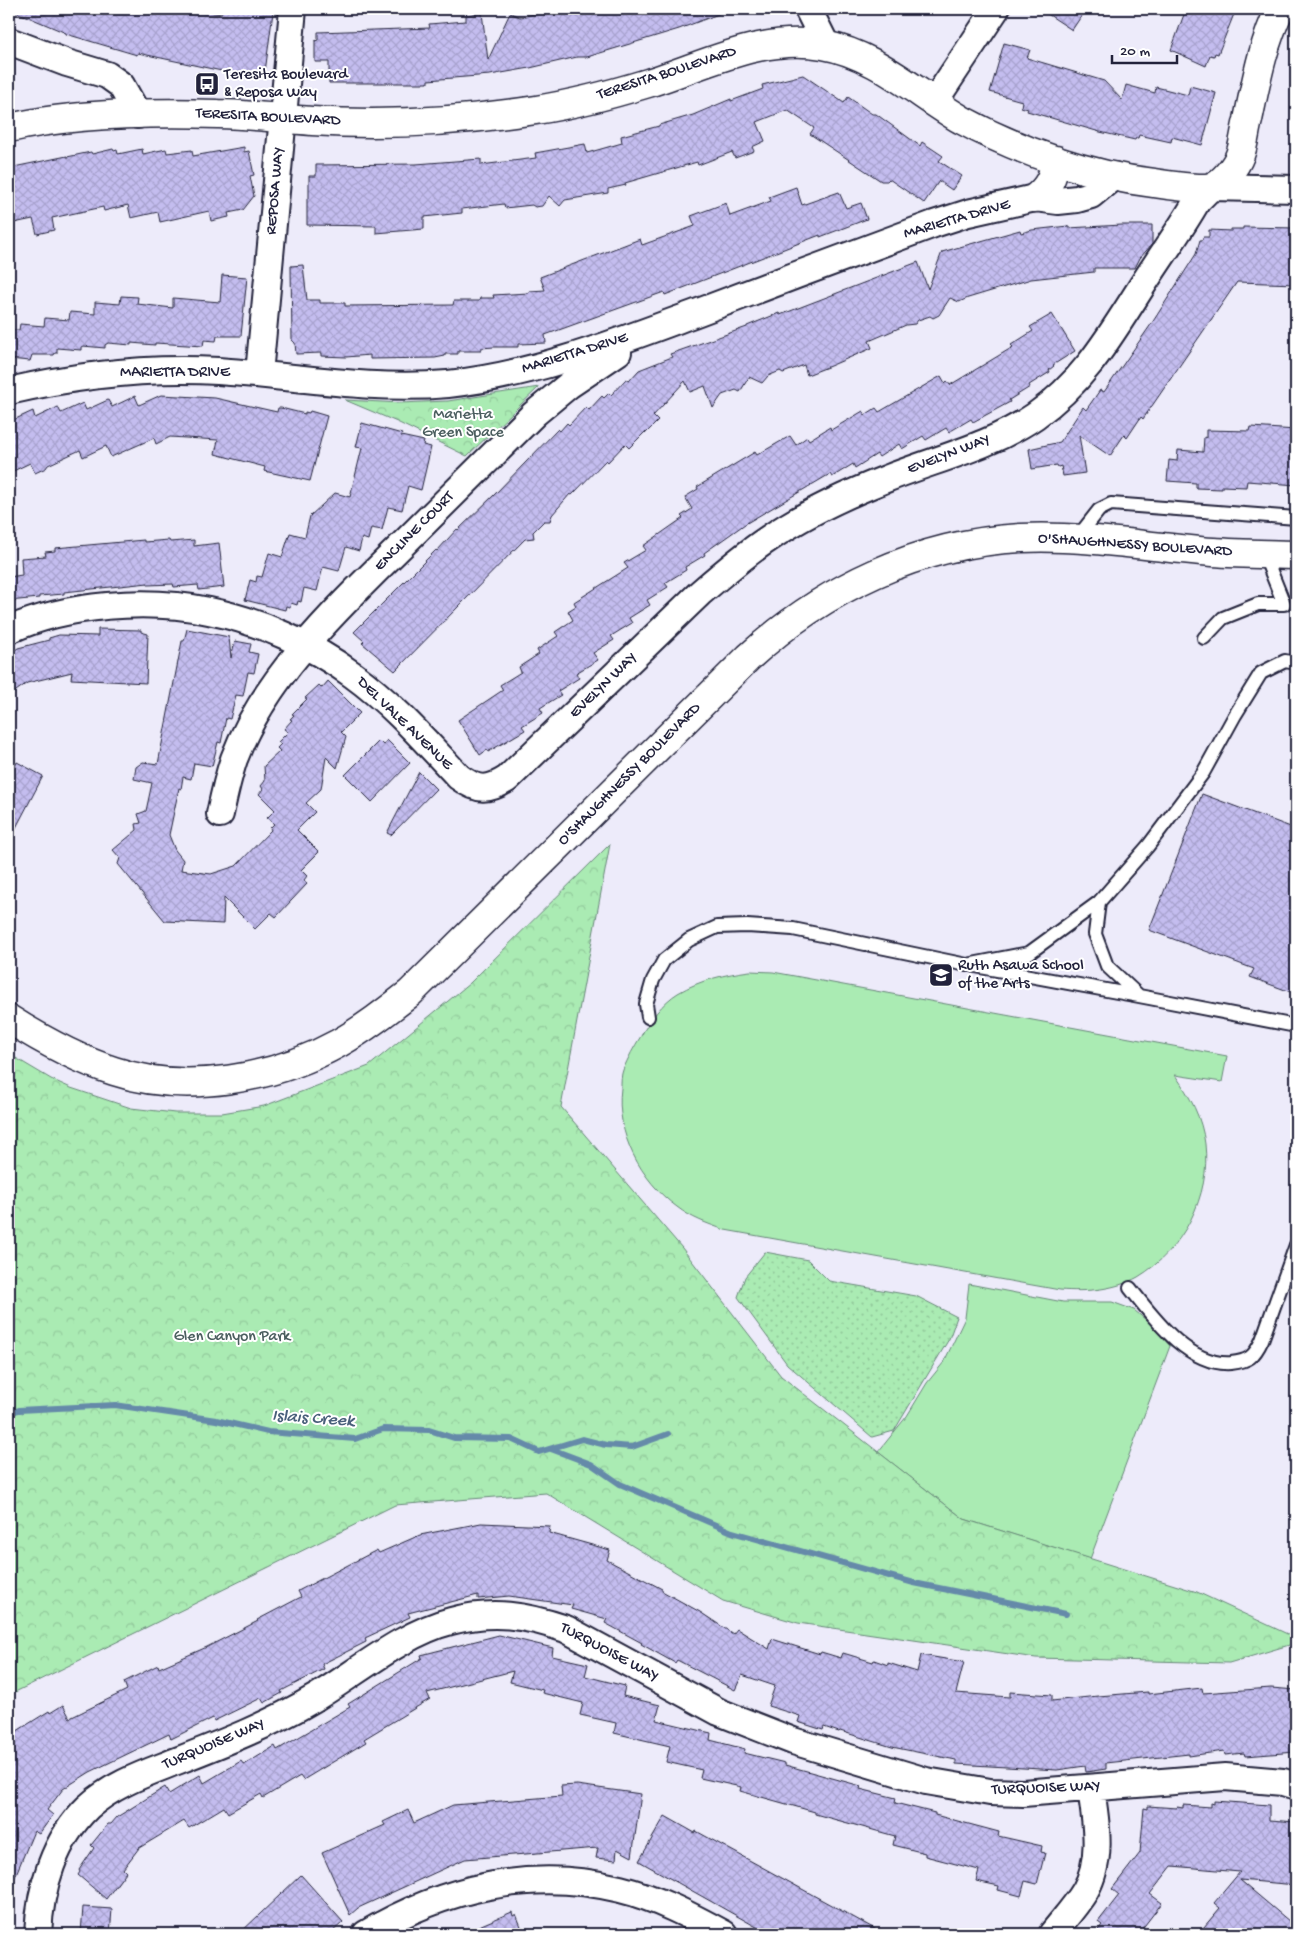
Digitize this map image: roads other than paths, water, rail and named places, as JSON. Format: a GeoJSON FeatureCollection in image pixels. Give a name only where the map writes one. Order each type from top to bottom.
{"type":"FeatureCollection","features":[{"type":"Feature","properties":{"kind":"street","name":"REPOSA WAY"},"geometry":{"type":"LineString","coordinates":[[259,374],[293,9]]}},
{"type":"Feature","properties":{"kind":"street"},"geometry":{"type":"LineString","coordinates":[[808,9],[826,45]]}},
{"type":"Feature","properties":{"kind":"street"},"geometry":{"type":"LineString","coordinates":[[934,102],[996,9]]}},
{"type":"Feature","properties":{"kind":"street","name":"EVELYN WAY"},"geometry":{"type":"LineString","coordinates":[[482,789],[496,786],[507,780],[700,593],[769,538],[846,496],[888,478],[978,446],[1008,432],[1059,398],[1084,373],[1104,346],[1197,201],[1226,176],[1240,157],[1261,61],[1280,9]]}},
{"type":"Feature","properties":{"kind":"street"},"geometry":{"type":"LineString","coordinates":[[9,41],[58,60],[107,75],[121,85],[138,115]]}},
{"type":"Feature","properties":{"kind":"street","name":"TERESITA BOULEVARD"},"geometry":{"type":"LineString","coordinates":[[9,128],[63,119],[138,115],[219,114],[313,121],[386,122],[490,116],[540,109],[594,98],[645,84],[740,50],[798,41],[826,45],[854,54],[880,66],[963,120],[994,136],[1056,160],[1132,181],[1211,187],[1296,189]]}},
{"type":"Feature","properties":{"kind":"street"},"geometry":{"type":"LineString","coordinates":[[1036,198],[1047,189],[1053,178],[1056,160]]}},
{"type":"Feature","properties":{"kind":"street","name":"MARIETTA DRIVE"},"geometry":{"type":"LineString","coordinates":[[9,391],[90,375],[170,370],[259,374],[393,386],[448,384],[484,379],[561,361],[968,213],[1036,198],[1058,201],[1092,195],[1114,176]]}},
{"type":"Feature","properties":{"kind":"street","name":"ENCLINE COURT"},"geometry":{"type":"LineString","coordinates":[[220,814],[228,778],[246,733],[276,683],[339,607],[534,414],[569,385],[608,357],[686,316]]}},
{"type":"Feature","properties":{"kind":"street","name":"O'SHAUGHNESSY BOULEVARD"},"geometry":{"type":"LineString","coordinates":[[9,1019],[55,1047],[87,1061],[116,1072],[159,1080],[205,1081],[245,1076],[281,1067],[317,1053],[356,1032],[410,993],[768,639],[838,591],[914,558],[937,551],[963,545],[1021,538],[1076,539],[1213,552],[1296,555]]}},
{"type":"Feature","properties":{"kind":"street","name":"DEL VALE AVENUE"},"geometry":{"type":"LineString","coordinates":[[9,630],[56,615],[93,608],[134,605],[172,606],[210,611],[243,620],[306,647],[353,675],[390,706],[460,777],[470,785],[482,789]]}},
{"type":"Feature","properties":{"kind":"street","name":"TURQUOISE WAY"},"geometry":{"type":"LineString","coordinates":[[38,1934],[39,1916],[45,1884],[54,1856],[68,1831],[89,1807],[110,1791],[136,1777],[236,1737],[282,1716],[314,1699],[380,1655],[416,1636],[449,1622],[483,1615],[512,1615],[539,1620],[566,1629],[719,1712],[793,1741],[926,1781],[998,1792],[1023,1793],[1225,1777],[1274,1781],[1296,1786]]}},
{"type":"Feature","properties":{"kind":"street"},"geometry":{"type":"LineString","coordinates":[[1052,1934],[1085,1890],[1094,1868],[1097,1848],[1091,1788]]}},
{"type":"Feature","properties":{"kind":"street"},"geometry":{"type":"LineString","coordinates":[[366,1934],[401,1914],[474,1888],[512,1882],[549,1880],[584,1882],[621,1889],[661,1903],[724,1934]]}},
{"type":"Feature","properties":{"kind":"lane"},"geometry":{"type":"LineString","coordinates":[[1076,539],[1098,510],[1111,504],[1296,518]]}},
{"type":"Feature","properties":{"kind":"lane"},"geometry":{"type":"LineString","coordinates":[[1204,638],[1223,618],[1258,604],[1284,604],[1264,554]]}},
{"type":"Feature","properties":{"kind":"lane"},"geometry":{"type":"LineString","coordinates":[[967,965],[1030,953],[1099,902],[1148,846],[1203,774],[1235,715],[1262,673],[1285,661],[1296,663]]}},
{"type":"Feature","properties":{"kind":"lane"},"geometry":{"type":"LineString","coordinates":[[1099,902],[1095,934],[1107,966],[1139,996]]}},
{"type":"Feature","properties":{"kind":"lane"},"geometry":{"type":"LineString","coordinates":[[648,1017],[646,1004],[653,980],[664,960],[689,940],[717,927],[747,926],[793,929],[967,965],[1296,1026]]}},
{"type":"Feature","properties":{"kind":"lane"},"geometry":{"type":"LineString","coordinates":[[1130,1288],[1162,1327],[1189,1351],[1208,1360],[1227,1363],[1244,1362],[1255,1354],[1262,1340],[1296,1245]]}},
{"type":"Feature","properties":{"kind":"waterway","name":"Islais Creek"},"geometry":{"type":"LineString","coordinates":[[9,1413],[19,1410],[115,1405],[216,1420],[268,1432],[355,1439],[383,1429],[429,1430],[454,1438],[511,1439],[539,1452],[582,1439],[606,1445],[632,1447],[668,1434]]}},
{"type":"Feature","properties":{"kind":"waterway"},"geometry":{"type":"LineString","coordinates":[[551,1449],[591,1464],[620,1484],[732,1532],[914,1583],[1066,1614]]}},
{"type":"Feature","properties":{"kind":"place","name":"Teresita Boulevard & Reposa Way"},"geometry":{"type":"Point","coordinates":[207,84]}},
{"type":"Feature","properties":{"kind":"place","name":"Ruth Asawa School of the Arts"},"geometry":{"type":"Point","coordinates":[941,975]}},
{"type":"Feature","properties":{"kind":"park label","name":"Marietta Green Space"},"geometry":{"type":"Point","coordinates":[463,424]}},
{"type":"Feature","properties":{"kind":"park label","name":"Glen Canyon Park"},"geometry":{"type":"Point","coordinates":[232,1337]}}]}
